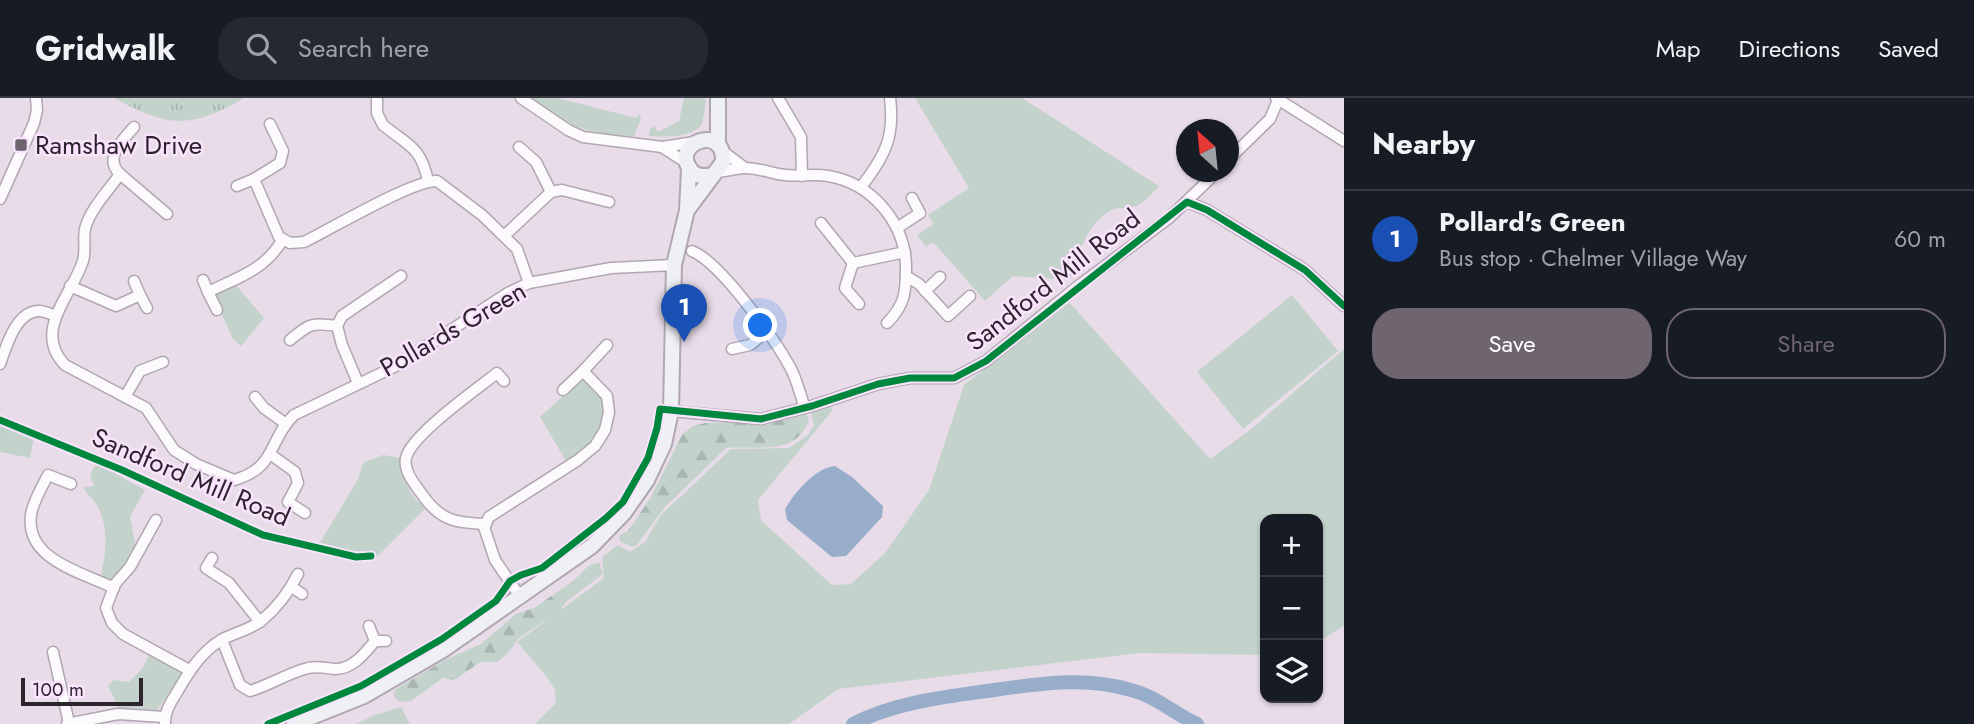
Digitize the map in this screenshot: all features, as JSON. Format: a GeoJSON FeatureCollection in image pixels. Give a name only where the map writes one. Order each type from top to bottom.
{"type":"FeatureCollection","features":[{"type":"Feature","properties":{"kind":"street"},"geometry":{"type":"LineString","coordinates":[[1,193],[34,122],[36,98]]}},
{"type":"Feature","properties":{"kind":"street"},"geometry":{"type":"LineString","coordinates":[[377,98],[377,113],[383,125],[419,152],[428,181]]}},
{"type":"Feature","properties":{"kind":"street"},"geometry":{"type":"LineString","coordinates":[[521,98],[583,137],[662,147],[713,141],[745,168]]}},
{"type":"Feature","properties":{"kind":"street"},"geometry":{"type":"LineString","coordinates":[[779,98],[801,137],[802,176]]}},
{"type":"Feature","properties":{"kind":"street"},"geometry":{"type":"LineString","coordinates":[[861,187],[883,157],[891,136],[890,98]]}},
{"type":"Feature","properties":{"kind":"street"},"geometry":{"type":"LineString","coordinates":[[1239,149],[1270,119],[1277,99],[1344,141]]}},
{"type":"Feature","properties":{"kind":"street"},"geometry":{"type":"LineString","coordinates":[[294,724],[388,684],[521,598],[592,545],[624,513],[647,480],[664,444],[671,411],[674,265],[687,210],[687,151],[698,141],[718,102]]}},
{"type":"Feature","properties":{"kind":"street"},"geometry":{"type":"LineString","coordinates":[[687,210],[723,162],[718,102]]}},
{"type":"Feature","properties":{"kind":"street"},"geometry":{"type":"LineString","coordinates":[[237,187],[280,163],[283,151],[270,124]]}},
{"type":"Feature","properties":{"kind":"street"},"geometry":{"type":"LineString","coordinates":[[134,127],[116,149],[113,165],[166,214]]}},
{"type":"Feature","properties":{"kind":"street"},"geometry":{"type":"LineString","coordinates":[[519,147],[536,162],[551,192]]}},
{"type":"Feature","properties":{"kind":"street"},"geometry":{"type":"LineString","coordinates":[[662,147],[699,176],[745,168],[787,176],[824,175],[861,187],[887,211],[897,228],[905,252],[905,297],[899,311],[887,323]]}},
{"type":"Feature","properties":{"kind":"street","name":"Pollards Green"},"geometry":{"type":"LineString","coordinates":[[120,174],[86,227],[83,261],[56,316],[52,342],[58,358],[65,365],[146,408],[174,450],[196,464],[234,481],[257,471],[270,454],[286,424],[303,410],[394,367],[508,293],[529,284],[611,268],[674,265]]}},
{"type":"Feature","properties":{"kind":"street"},"geometry":{"type":"LineString","coordinates":[[254,179],[279,237],[290,243],[304,242],[428,181],[442,184],[517,248],[529,284]]}},
{"type":"Feature","properties":{"kind":"street","name":"Sandford Mill Road"},"geometry":{"type":"LineString","coordinates":[[671,411],[761,419],[878,384],[910,378],[954,377],[970,371],[1169,218],[1207,182]]}},
{"type":"Feature","properties":{"kind":"street"},"geometry":{"type":"LineString","coordinates":[[505,235],[551,192],[562,190],[609,202]]}},
{"type":"Feature","properties":{"kind":"street"},"geometry":{"type":"LineString","coordinates":[[897,228],[920,213],[912,198]]}},
{"type":"Feature","properties":{"kind":"street"},"geometry":{"type":"LineString","coordinates":[[1186,202],[1207,210],[1304,270],[1344,306]]}},
{"type":"Feature","properties":{"kind":"street"},"geometry":{"type":"LineString","coordinates":[[821,223],[853,263]]}},
{"type":"Feature","properties":{"kind":"street"},"geometry":{"type":"LineString","coordinates":[[208,292],[261,267],[273,256],[283,239]]}},
{"type":"Feature","properties":{"kind":"street"},"geometry":{"type":"LineString","coordinates":[[692,251],[709,260],[767,331],[792,369],[805,408]]}},
{"type":"Feature","properties":{"kind":"street"},"geometry":{"type":"LineString","coordinates":[[853,263],[905,252]]}},
{"type":"Feature","properties":{"kind":"street"},"geometry":{"type":"LineString","coordinates":[[853,263],[845,288],[859,304]]}},
{"type":"Feature","properties":{"kind":"street"},"geometry":{"type":"LineString","coordinates":[[358,383],[341,345],[337,326],[342,316],[401,276]]}},
{"type":"Feature","properties":{"kind":"street"},"geometry":{"type":"LineString","coordinates":[[906,276],[925,291],[948,316],[970,296]]}},
{"type":"Feature","properties":{"kind":"street"},"geometry":{"type":"LineString","coordinates":[[925,291],[940,277]]}},
{"type":"Feature","properties":{"kind":"street"},"geometry":{"type":"LineString","coordinates":[[203,280],[217,310]]}},
{"type":"Feature","properties":{"kind":"street"},"geometry":{"type":"LineString","coordinates":[[134,281],[147,308]]}},
{"type":"Feature","properties":{"kind":"street"},"geometry":{"type":"LineString","coordinates":[[70,286],[116,306],[140,295]]}},
{"type":"Feature","properties":{"kind":"street"},"geometry":{"type":"LineString","coordinates":[[0,364],[18,323],[29,314],[39,311],[56,316]]}},
{"type":"Feature","properties":{"kind":"street"},"geometry":{"type":"LineString","coordinates":[[290,340],[305,327],[316,323],[337,326]]}},
{"type":"Feature","properties":{"kind":"street"},"geometry":{"type":"LineString","coordinates":[[732,349],[750,345],[767,331]]}},
{"type":"Feature","properties":{"kind":"street"},"geometry":{"type":"LineString","coordinates":[[563,390],[607,345]]}},
{"type":"Feature","properties":{"kind":"street"},"geometry":{"type":"LineString","coordinates":[[125,397],[140,370],[163,362]]}},
{"type":"Feature","properties":{"kind":"street"},"geometry":{"type":"LineString","coordinates":[[521,598],[495,559],[484,527],[489,517],[595,446],[605,430],[609,412],[607,396],[583,371]]}},
{"type":"Feature","properties":{"kind":"street"},"geometry":{"type":"LineString","coordinates":[[486,524],[448,519],[434,510],[409,474],[406,459],[423,433],[498,373],[504,381]]}},
{"type":"Feature","properties":{"kind":"street"},"geometry":{"type":"LineString","coordinates":[[255,397],[264,408],[286,424]]}},
{"type":"Feature","properties":{"kind":"street"},"geometry":{"type":"LineString","coordinates":[[270,454],[295,472],[298,483],[288,502],[305,513]]}},
{"type":"Feature","properties":{"kind":"street"},"geometry":{"type":"LineString","coordinates":[[71,484],[48,475],[32,513],[31,531],[48,556],[114,588]]}},
{"type":"Feature","properties":{"kind":"street"},"geometry":{"type":"LineString","coordinates":[[156,520],[130,567],[114,588],[106,608],[111,623],[124,634],[189,670]]}},
{"type":"Feature","properties":{"kind":"street"},"geometry":{"type":"LineString","coordinates":[[212,558],[206,568],[229,583],[260,622]]}},
{"type":"Feature","properties":{"kind":"street"},"geometry":{"type":"LineString","coordinates":[[53,652],[68,723],[118,714],[143,714],[165,721],[189,670],[205,651],[260,622],[292,587],[298,574]]}},
{"type":"Feature","properties":{"kind":"street"},"geometry":{"type":"LineString","coordinates":[[292,587],[302,594]]}},
{"type":"Feature","properties":{"kind":"street"},"geometry":{"type":"LineString","coordinates":[[222,640],[240,685],[250,691],[306,669],[350,666],[381,641],[369,626]]}},
{"type":"Feature","properties":{"kind":"green space"},"geometry":{"type":"Polygon","coordinates":[[[114,98],[244,98],[208,116],[179,121],[149,115],[114,98]]]}},
{"type":"Feature","properties":{"kind":"green space"},"geometry":{"type":"Polygon","coordinates":[[[531,98],[557,98],[636,118],[639,114],[641,119],[634,136],[590,131],[568,122],[531,98]]]}},
{"type":"Feature","properties":{"kind":"green space"},"geometry":{"type":"Polygon","coordinates":[[[684,98],[706,100],[699,128],[678,136],[649,136],[650,129],[654,126],[658,132],[679,121],[684,98]]]}},
{"type":"Feature","properties":{"kind":"green space"},"geometry":{"type":"Polygon","coordinates":[[[915,98],[1022,98],[1159,186],[1142,203],[1114,209],[1096,223],[1080,250],[1070,280],[1013,276],[985,301],[933,242],[926,247],[917,235],[934,224],[928,215],[969,188],[915,98]]]}},
{"type":"Feature","properties":{"kind":"green space"},"geometry":{"type":"Polygon","coordinates":[[[235,284],[264,318],[241,346],[233,339],[214,298],[218,292],[235,284]]]}},
{"type":"Feature","properties":{"kind":"green space"},"geometry":{"type":"Polygon","coordinates":[[[1292,295],[1338,351],[1243,429],[1197,372],[1292,295]]]}},
{"type":"Feature","properties":{"kind":"green space"},"geometry":{"type":"Polygon","coordinates":[[[1069,302],[1210,459],[1250,430],[1344,349],[1344,626],[1323,639],[1323,514],[1260,514],[1260,655],[1140,653],[838,689],[789,724],[535,724],[556,703],[555,690],[517,642],[604,578],[602,557],[618,545],[630,552],[645,542],[660,516],[731,449],[789,448],[808,435],[814,425],[811,411],[831,405],[832,411],[758,500],[761,520],[832,585],[851,584],[885,553],[929,490],[964,385],[1069,302]]]}},
{"type":"Feature","properties":{"kind":"green space"},"geometry":{"type":"Polygon","coordinates":[[[584,377],[601,395],[604,417],[589,443],[566,461],[540,417],[584,377]]]}},
{"type":"Feature","properties":{"kind":"green space"},"geometry":{"type":"Polygon","coordinates":[[[806,414],[809,420],[795,440],[774,447],[726,448],[665,507],[636,546],[619,541],[620,535],[628,531],[651,497],[682,435],[693,426],[773,420],[806,414]]]}},
{"type":"Feature","properties":{"kind":"green space"},"geometry":{"type":"Polygon","coordinates":[[[0,423],[34,438],[30,458],[0,452],[0,423]]]}},
{"type":"Feature","properties":{"kind":"green space"},"geometry":{"type":"Polygon","coordinates":[[[383,455],[401,458],[405,480],[411,493],[427,507],[378,556],[320,543],[358,479],[363,463],[383,455]]]}},
{"type":"Feature","properties":{"kind":"green space"},"geometry":{"type":"Polygon","coordinates":[[[96,463],[145,490],[130,517],[136,548],[115,578],[109,580],[101,574],[105,556],[102,518],[84,487],[94,486],[90,475],[96,463]]]}},
{"type":"Feature","properties":{"kind":"green space"},"geometry":{"type":"Polygon","coordinates":[[[599,562],[603,574],[566,602],[557,615],[519,638],[497,662],[480,662],[455,680],[443,678],[411,701],[400,702],[394,696],[395,690],[401,686],[445,660],[481,644],[516,614],[534,608],[573,581],[587,567],[599,562]]]}},
{"type":"Feature","properties":{"kind":"green space"},"geometry":{"type":"Polygon","coordinates":[[[150,652],[180,670],[181,675],[157,710],[120,710],[108,686],[113,680],[129,682],[143,668],[150,652]]]}},
{"type":"Feature","properties":{"kind":"green space"},"geometry":{"type":"Polygon","coordinates":[[[401,707],[410,724],[356,724],[375,715],[401,707]]]}},
{"type":"Feature","properties":{"kind":"water"},"geometry":{"type":"Polygon","coordinates":[[[835,466],[852,477],[883,506],[882,517],[846,556],[832,557],[787,520],[785,509],[813,476],[835,466]]]}},
{"type":"Feature","properties":{"kind":"waterway"},"geometry":{"type":"LineString","coordinates":[[853,724],[901,706],[936,699],[1023,686],[1077,682],[1113,686],[1140,693],[1197,724]]}},
{"type":"Feature","properties":{"kind":"cycle path"},"geometry":{"type":"LineString","coordinates":[[268,724],[361,686],[442,639],[496,601],[510,581],[542,568],[606,518],[623,502],[648,458],[660,409],[761,419],[812,406],[878,384],[910,378],[954,378],[986,361],[1187,202],[1207,210],[1305,270],[1344,306]]}},
{"type":"Feature","properties":{"kind":"cycle path"},"geometry":{"type":"LineString","coordinates":[[0,420],[122,470],[263,535],[356,557],[371,556]]}},
{"type":"Feature","properties":{"kind":"place","name":"Ramshaw Drive"},"geometry":{"type":"Point","coordinates":[21,145]}},
{"type":"Feature","properties":{"kind":"place","name":"Pollard's Green"},"geometry":{"type":"Point","coordinates":[684,342]}}]}
